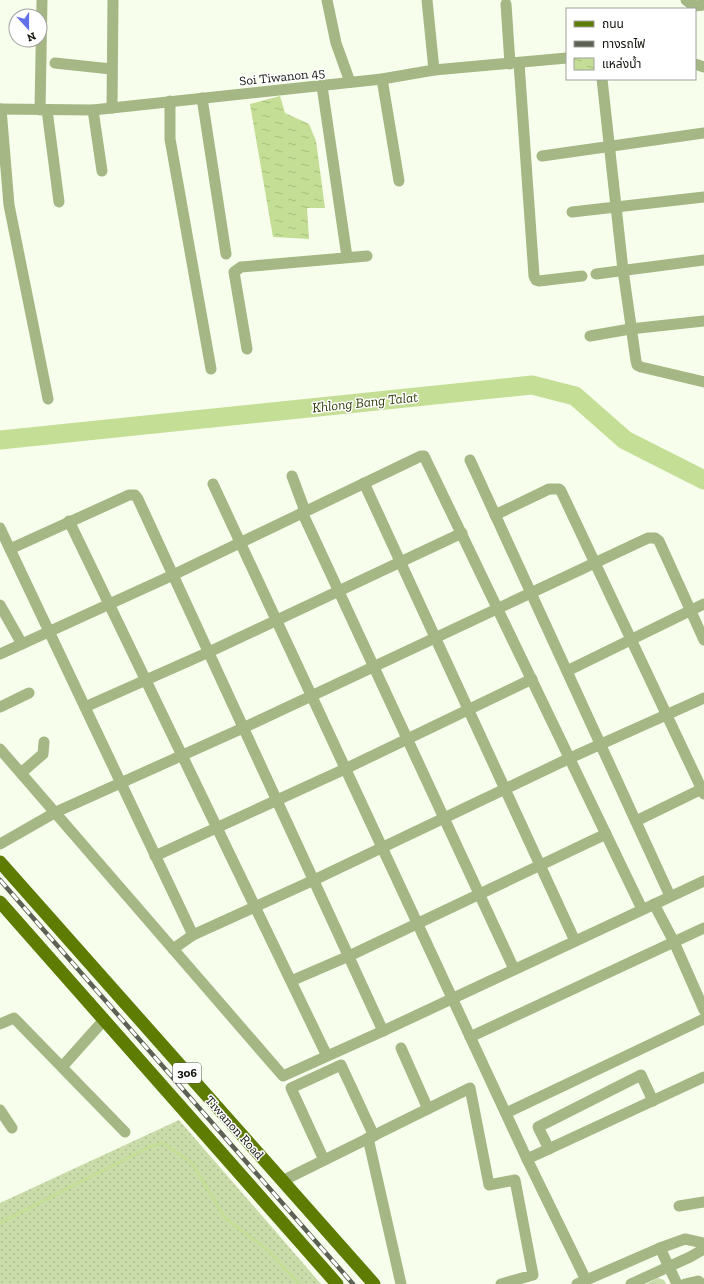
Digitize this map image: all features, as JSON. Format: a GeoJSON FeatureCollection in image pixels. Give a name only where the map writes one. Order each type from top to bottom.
{"type":"FeatureCollection","features":[{"type":"Feature","properties":{"kind":"main road","name":"Tiwanon Road"},"geometry":{"type":"LineString","coordinates":[[0,862],[374,1284]]}},
{"type":"Feature","properties":{"kind":"main road","name":"306"},"geometry":{"type":"LineString","coordinates":[[0,902],[103,1021],[337,1284]]}},
{"type":"Feature","properties":{"kind":"street"},"geometry":{"type":"LineString","coordinates":[[42,0],[44,110],[58,202]]}},
{"type":"Feature","properties":{"kind":"street"},"geometry":{"type":"LineString","coordinates":[[112,108],[111,69],[113,0]]}},
{"type":"Feature","properties":{"kind":"street"},"geometry":{"type":"LineString","coordinates":[[327,0],[336,44],[350,82]]}},
{"type":"Feature","properties":{"kind":"street"},"geometry":{"type":"LineString","coordinates":[[427,0],[434,70]]}},
{"type":"Feature","properties":{"kind":"street"},"geometry":{"type":"LineString","coordinates":[[686,0],[694,6],[704,5]]}},
{"type":"Feature","properties":{"kind":"street"},"geometry":{"type":"LineString","coordinates":[[506,4],[515,63],[534,276],[539,281],[582,276]]}},
{"type":"Feature","properties":{"kind":"street","name":"Soi Tiwanon 45"},"geometry":{"type":"LineString","coordinates":[[0,109],[93,110],[382,79],[434,70],[566,58]]}},
{"type":"Feature","properties":{"kind":"street"},"geometry":{"type":"LineString","coordinates":[[55,63],[111,69]]}},
{"type":"Feature","properties":{"kind":"street"},"geometry":{"type":"LineString","coordinates":[[382,79],[399,181]]}},
{"type":"Feature","properties":{"kind":"street"},"geometry":{"type":"LineString","coordinates":[[602,80],[608,146],[630,330],[638,365],[704,382]]}},
{"type":"Feature","properties":{"kind":"street"},"geometry":{"type":"LineString","coordinates":[[322,86],[347,257]]}},
{"type":"Feature","properties":{"kind":"street"},"geometry":{"type":"LineString","coordinates":[[202,98],[226,254]]}},
{"type":"Feature","properties":{"kind":"street"},"geometry":{"type":"LineString","coordinates":[[170,101],[170,139],[210,369]]}},
{"type":"Feature","properties":{"kind":"street"},"geometry":{"type":"LineString","coordinates":[[0,109],[9,205],[48,399]]}},
{"type":"Feature","properties":{"kind":"street"},"geometry":{"type":"LineString","coordinates":[[93,110],[102,171]]}},
{"type":"Feature","properties":{"kind":"street"},"geometry":{"type":"LineString","coordinates":[[542,156],[704,133]]}},
{"type":"Feature","properties":{"kind":"street"},"geometry":{"type":"LineString","coordinates":[[572,212],[704,197]]}},
{"type":"Feature","properties":{"kind":"street"},"geometry":{"type":"LineString","coordinates":[[247,349],[234,272],[237,269],[241,267],[367,256]]}},
{"type":"Feature","properties":{"kind":"street"},"geometry":{"type":"LineString","coordinates":[[596,274],[704,260]]}},
{"type":"Feature","properties":{"kind":"street"},"geometry":{"type":"LineString","coordinates":[[590,336],[704,321]]}},
{"type":"Feature","properties":{"kind":"street"},"geometry":{"type":"LineString","coordinates":[[0,654],[173,575],[303,511],[421,456],[424,456],[642,909]]}},
{"type":"Feature","properties":{"kind":"street"},"geometry":{"type":"LineString","coordinates":[[470,460],[670,896]]}},
{"type":"Feature","properties":{"kind":"street"},"geometry":{"type":"LineString","coordinates":[[292,476],[303,511],[373,666],[514,969]]}},
{"type":"Feature","properties":{"kind":"street"},"geometry":{"type":"LineString","coordinates":[[364,483],[575,941]]}},
{"type":"Feature","properties":{"kind":"street"},"geometry":{"type":"LineString","coordinates":[[213,484],[506,1112],[582,1282],[660,1248],[685,1240],[704,1243]]}},
{"type":"Feature","properties":{"kind":"street"},"geometry":{"type":"LineString","coordinates":[[495,515],[549,489],[559,489],[703,790],[636,821]]}},
{"type":"Feature","properties":{"kind":"street"},"geometry":{"type":"LineString","coordinates":[[10,549],[129,495],[135,495],[209,652],[383,1031]]}},
{"type":"Feature","properties":{"kind":"street"},"geometry":{"type":"LineString","coordinates":[[69,521],[327,1056]]}},
{"type":"Feature","properties":{"kind":"street"},"geometry":{"type":"LineString","coordinates":[[0,528],[193,935]]}},
{"type":"Feature","properties":{"kind":"street"},"geometry":{"type":"LineString","coordinates":[[85,707],[209,652],[462,533]]}},
{"type":"Feature","properties":{"kind":"street"},"geometry":{"type":"LineString","coordinates":[[0,844],[56,812],[182,754],[243,728],[373,666],[435,639],[596,564],[648,538],[655,538],[659,541],[704,640]]}},
{"type":"Feature","properties":{"kind":"street"},"geometry":{"type":"LineString","coordinates":[[567,670],[630,638],[704,604]]}},
{"type":"Feature","properties":{"kind":"street"},"geometry":{"type":"LineString","coordinates":[[0,605],[22,644]]}},
{"type":"Feature","properties":{"kind":"street"},"geometry":{"type":"LineString","coordinates":[[155,856],[345,769],[532,679]]}},
{"type":"Feature","properties":{"kind":"street"},"geometry":{"type":"LineString","coordinates":[[0,707],[28,693]]}},
{"type":"Feature","properties":{"kind":"street"},"geometry":{"type":"LineString","coordinates":[[173,949],[193,935],[314,880],[600,744],[667,716],[704,698]]}},
{"type":"Feature","properties":{"kind":"street"},"geometry":{"type":"LineString","coordinates":[[20,773],[43,754],[44,742]]}},
{"type":"Feature","properties":{"kind":"street"},"geometry":{"type":"LineString","coordinates":[[0,749],[283,1076],[383,1031],[704,880]]}},
{"type":"Feature","properties":{"kind":"street"},"geometry":{"type":"LineString","coordinates":[[291,981],[349,956],[606,834]]}},
{"type":"Feature","properties":{"kind":"street"},"geometry":{"type":"LineString","coordinates":[[654,904],[674,942],[704,1010]]}},
{"type":"Feature","properties":{"kind":"street"},"geometry":{"type":"LineString","coordinates":[[470,1037],[704,928]]}},
{"type":"Feature","properties":{"kind":"street"},"geometry":{"type":"LineString","coordinates":[[0,1024],[14,1018],[124,1132]]}},
{"type":"Feature","properties":{"kind":"street"},"geometry":{"type":"LineString","coordinates":[[506,1112],[704,1019]]}},
{"type":"Feature","properties":{"kind":"street"},"geometry":{"type":"LineString","coordinates":[[62,1067],[103,1021]]}},
{"type":"Feature","properties":{"kind":"street"},"geometry":{"type":"LineString","coordinates":[[401,1048],[428,1109]]}},
{"type":"Feature","properties":{"kind":"street"},"geometry":{"type":"LineString","coordinates":[[324,1160],[291,1088],[341,1065],[371,1137],[401,1284]]}},
{"type":"Feature","properties":{"kind":"street"},"geometry":{"type":"LineString","coordinates":[[549,1149],[538,1127],[640,1076],[653,1101]]}},
{"type":"Feature","properties":{"kind":"street"},"geometry":{"type":"LineString","coordinates":[[527,1159],[704,1077]]}},
{"type":"Feature","properties":{"kind":"street"},"geometry":{"type":"LineString","coordinates":[[282,1181],[470,1088],[489,1184],[515,1180],[533,1275],[501,1284]]}},
{"type":"Feature","properties":{"kind":"street"},"geometry":{"type":"LineString","coordinates":[[0,1110],[12,1128]]}},
{"type":"Feature","properties":{"kind":"street"},"geometry":{"type":"LineString","coordinates":[[680,1206],[704,1202]]}},
{"type":"Feature","properties":{"kind":"street"},"geometry":{"type":"LineString","coordinates":[[660,1248],[677,1284]]}},
{"type":"Feature","properties":{"kind":"street"},"geometry":{"type":"LineString","coordinates":[[631,1284],[704,1249]]}},
{"type":"Feature","properties":{"kind":"street"},"geometry":{"type":"LineString","coordinates":[[685,1284],[698,1281],[702,1284]]}},
{"type":"Feature","properties":{"kind":"green space"},"geometry":{"type":"Polygon","coordinates":[[[179,1120],[321,1284],[0,1284],[0,1203],[179,1120]]]}},
{"type":"Feature","properties":{"kind":"green space"},"geometry":{"type":"Polygon","coordinates":[[[658,1278],[664,1280],[666,1284],[646,1284],[658,1278]]]}},
{"type":"Feature","properties":{"kind":"water"},"geometry":{"type":"Polygon","coordinates":[[[280,96],[285,113],[309,124],[316,141],[325,208],[307,208],[309,239],[273,237],[250,104],[280,96]]]}},
{"type":"Feature","properties":{"kind":"waterway","name":"Khlong Bang Talat"},"geometry":{"type":"LineString","coordinates":[[0,440],[532,385],[575,396],[625,440],[704,480]]}},
{"type":"Feature","properties":{"kind":"waterway"},"geometry":{"type":"LineString","coordinates":[[0,1223],[151,1146],[163,1143],[192,1163],[225,1218],[269,1251],[299,1284]]}},
{"type":"Feature","properties":{"kind":"railway"},"geometry":{"type":"LineString","coordinates":[[0,880],[353,1284]]}}]}
